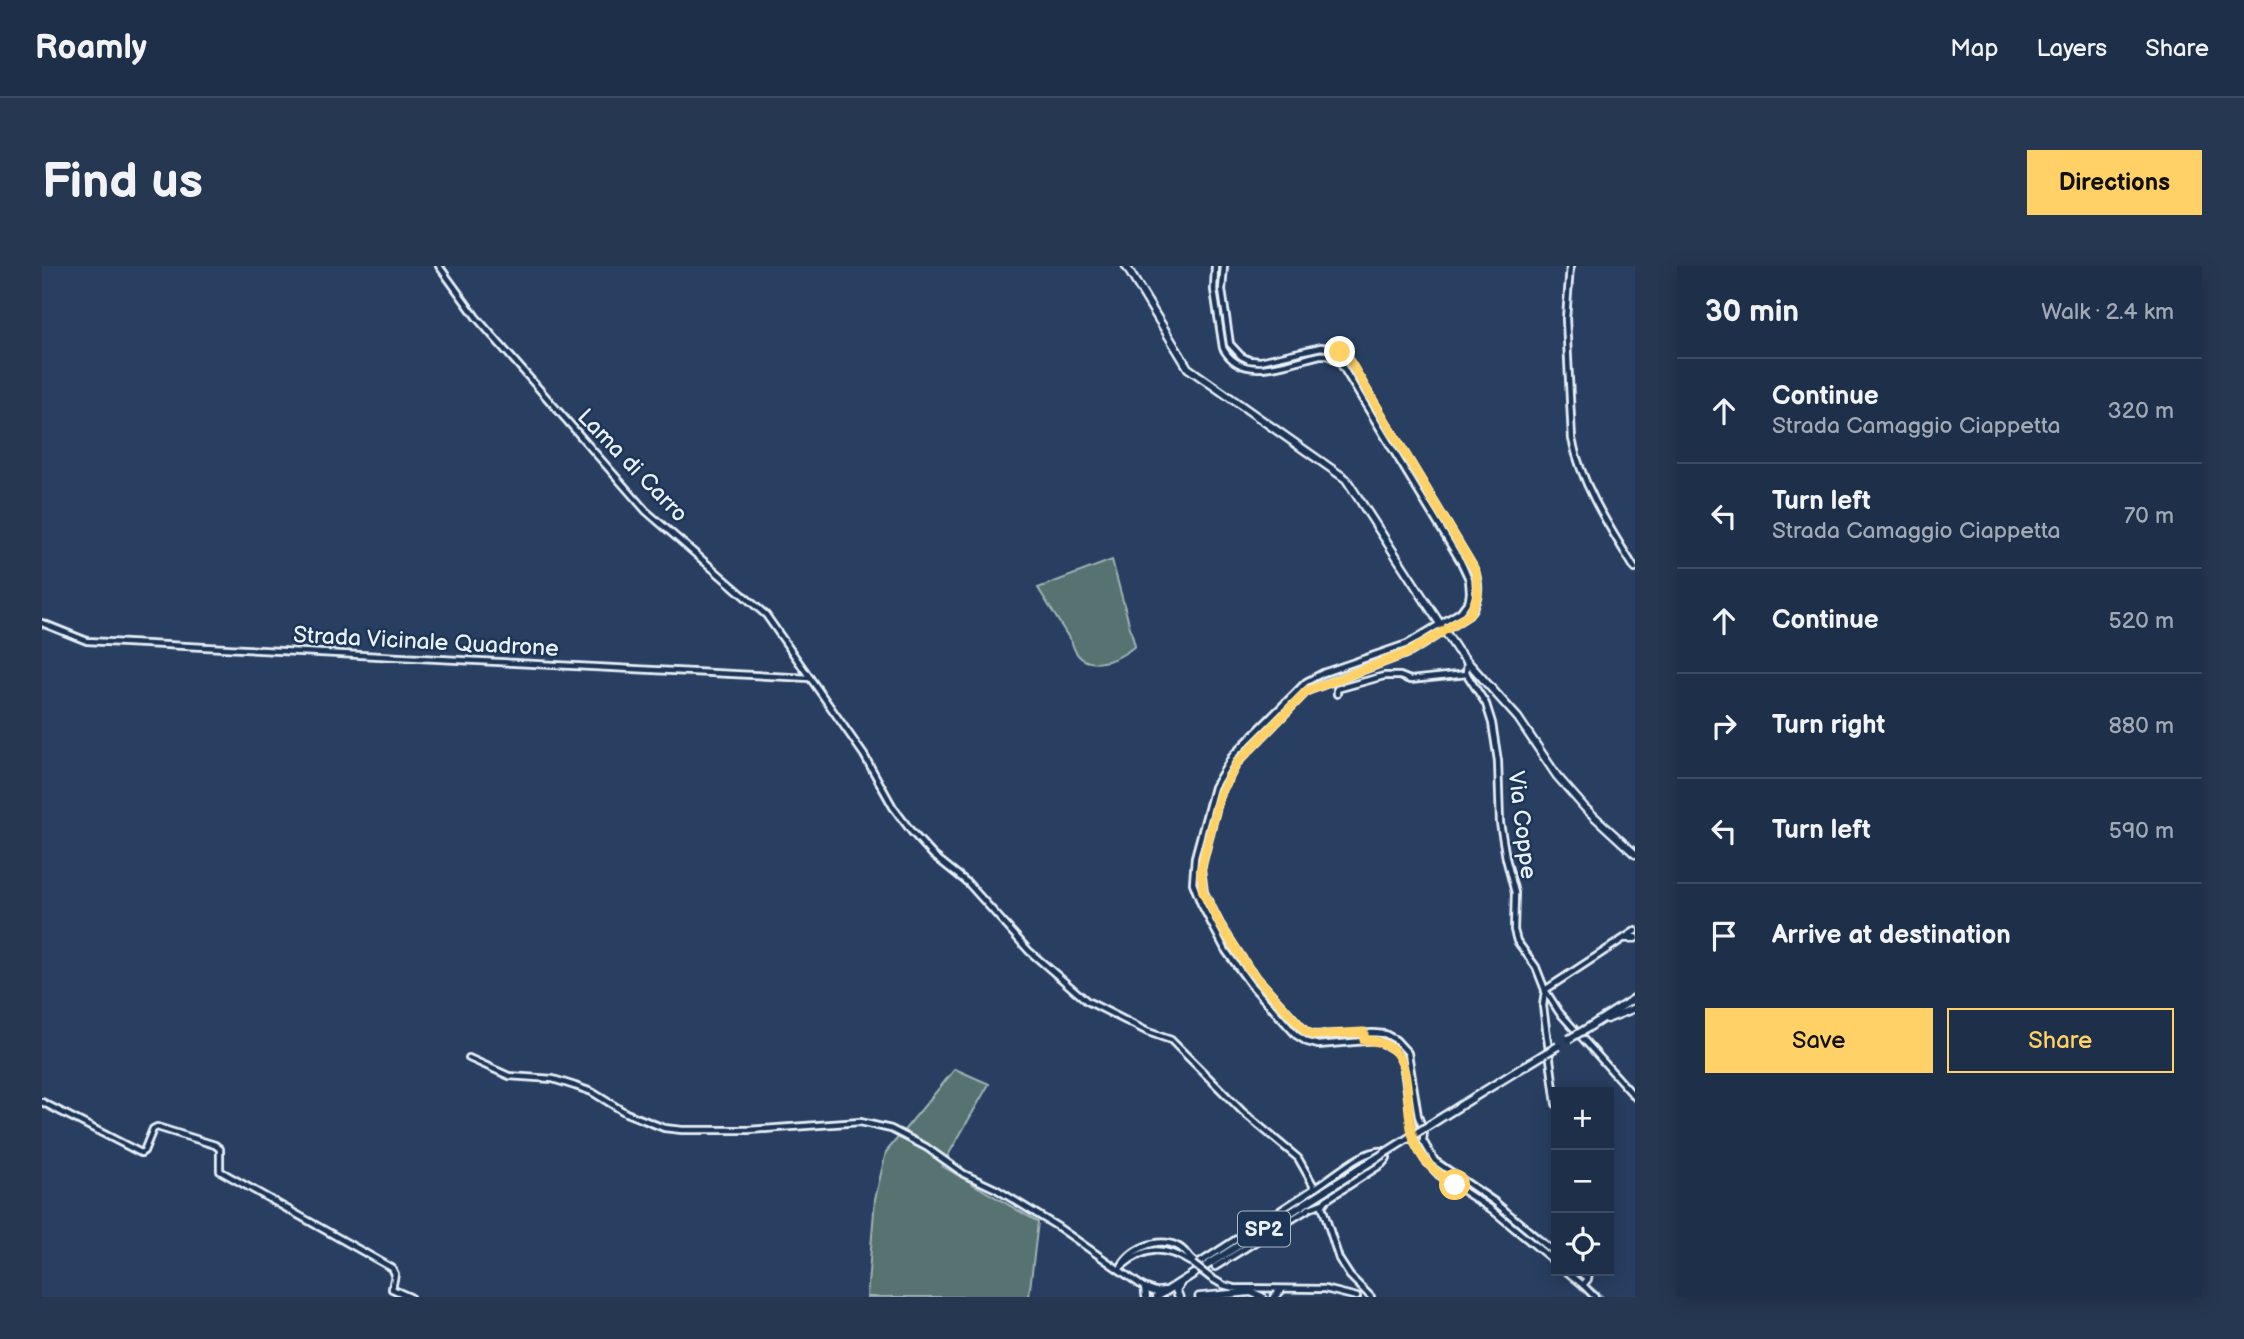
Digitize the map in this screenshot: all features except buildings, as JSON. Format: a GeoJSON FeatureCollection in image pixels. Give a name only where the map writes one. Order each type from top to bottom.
{"type":"FeatureCollection","features":[{"type":"Feature","properties":{"kind":"main road"},"geometry":{"type":"LineString","coordinates":[[1126,266],[1188,368],[1346,479],[1441,628],[1467,663],[1518,718],[1557,776],[1585,807],[1635,854]]}},
{"type":"Feature","properties":{"kind":"main road"},"geometry":{"type":"LineString","coordinates":[[1626,938],[1635,938]]}},
{"type":"Feature","properties":{"kind":"main road","name":"SP2"},"geometry":{"type":"LineString","coordinates":[[1157,1297],[1635,998]]}},
{"type":"Feature","properties":{"kind":"main road"},"geometry":{"type":"LineString","coordinates":[[1586,1028],[1635,1008]]}},
{"type":"Feature","properties":{"kind":"main road"},"geometry":{"type":"LineString","coordinates":[[1179,1297],[1176,1290],[1182,1281]]}},
{"type":"Feature","properties":{"kind":"main road"},"geometry":{"type":"LineString","coordinates":[[1146,1297],[1145,1288],[1156,1292],[1166,1291]]}},
{"type":"Feature","properties":{"kind":"main road"},"geometry":{"type":"LineString","coordinates":[[1271,1294],[1281,1290]]}},
{"type":"Feature","properties":{"kind":"main road"},"geometry":{"type":"LineString","coordinates":[[1199,1297],[1251,1292],[1262,1297]]}},
{"type":"Feature","properties":{"kind":"street","name":"Lama di Carro"},"geometry":{"type":"LineString","coordinates":[[439,266],[476,317],[646,511],[766,615],[864,755],[893,807],[933,855],[968,883],[1029,951],[1087,1001],[1148,1032],[1171,1040],[1243,1112],[1298,1158],[1315,1188]]}},
{"type":"Feature","properties":{"kind":"street"},"geometry":{"type":"LineString","coordinates":[[1215,266],[1216,303],[1223,348],[1228,356],[1244,367],[1258,369],[1320,355],[1332,357],[1345,368],[1467,572],[1470,598],[1466,607],[1410,652],[1307,691],[1237,763],[1223,787],[1215,810],[1204,859],[1201,881],[1203,892],[1233,946],[1259,982],[1306,1032],[1314,1035],[1364,1032],[1385,1034],[1403,1047],[1410,1062],[1418,1116],[1427,1149],[1444,1169],[1469,1184],[1551,1250]]}},
{"type":"Feature","properties":{"kind":"street"},"geometry":{"type":"LineString","coordinates":[[1224,266],[1222,290],[1230,344],[1234,351],[1254,362],[1321,347],[1334,349],[1346,356],[1476,572],[1477,599],[1469,615],[1407,644],[1306,682],[1233,755],[1218,778],[1195,857],[1195,892],[1226,951],[1296,1035],[1318,1045],[1364,1040],[1384,1042],[1397,1051],[1403,1064],[1418,1150],[1432,1169],[1491,1209],[1551,1259]]}},
{"type":"Feature","properties":{"kind":"street"},"geometry":{"type":"LineString","coordinates":[[1570,266],[1566,318],[1572,439],[1584,478],[1635,569]]}},
{"type":"Feature","properties":{"kind":"street"},"geometry":{"type":"LineString","coordinates":[[1332,357],[1334,349]]}},
{"type":"Feature","properties":{"kind":"street"},"geometry":{"type":"LineString","coordinates":[[1228,356],[1234,351]]}},
{"type":"Feature","properties":{"kind":"street"},"geometry":{"type":"LineString","coordinates":[[1382,431],[1389,427]]}},
{"type":"Feature","properties":{"kind":"street"},"geometry":{"type":"LineString","coordinates":[[1425,502],[1432,498]]}},
{"type":"Feature","properties":{"kind":"street"},"geometry":{"type":"LineString","coordinates":[[1470,598],[1477,599]]}},
{"type":"Feature","properties":{"kind":"street","name":"Strada Vicinale Quadrone"},"geometry":{"type":"LineString","coordinates":[[42,623],[86,641],[811,678]]}},
{"type":"Feature","properties":{"kind":"street"},"geometry":{"type":"LineString","coordinates":[[1352,663],[1354,672]]}},
{"type":"Feature","properties":{"kind":"street"},"geometry":{"type":"LineString","coordinates":[[1337,694],[1337,689],[1375,677],[1400,676],[1410,680],[1467,674],[1467,663]]}},
{"type":"Feature","properties":{"kind":"street","name":"Via Coppe"},"geometry":{"type":"LineString","coordinates":[[1467,674],[1486,704],[1492,723],[1498,761],[1500,823],[1515,893],[1515,935],[1559,1012],[1635,1097]]}},
{"type":"Feature","properties":{"kind":"street"},"geometry":{"type":"LineString","coordinates":[[1265,722],[1271,728]]}},
{"type":"Feature","properties":{"kind":"street"},"geometry":{"type":"LineString","coordinates":[[1195,857],[1204,859]]}},
{"type":"Feature","properties":{"kind":"street"},"geometry":{"type":"LineString","coordinates":[[1554,1087],[1543,1006],[1545,990],[1635,931]]}},
{"type":"Feature","properties":{"kind":"street"},"geometry":{"type":"LineString","coordinates":[[1226,951],[1233,946]]}},
{"type":"Feature","properties":{"kind":"street"},"geometry":{"type":"LineString","coordinates":[[1279,1017],[1286,1012]]}},
{"type":"Feature","properties":{"kind":"street"},"geometry":{"type":"LineString","coordinates":[[1364,1032],[1364,1040]]}},
{"type":"Feature","properties":{"kind":"street"},"geometry":{"type":"LineString","coordinates":[[469,1058],[509,1076],[553,1079],[592,1092],[626,1113],[664,1128],[749,1129],[860,1122],[891,1129],[926,1147],[951,1167],[996,1189],[1058,1227],[1145,1288]]}},
{"type":"Feature","properties":{"kind":"street"},"geometry":{"type":"LineString","coordinates":[[1408,1100],[1416,1099]]}},
{"type":"Feature","properties":{"kind":"street"},"geometry":{"type":"LineString","coordinates":[[42,1102],[138,1152],[144,1151],[153,1129],[157,1127],[215,1145],[220,1149],[220,1171],[392,1268],[395,1274],[392,1289],[410,1297]]}},
{"type":"Feature","properties":{"kind":"street"},"geometry":{"type":"LineString","coordinates":[[1120,1268],[1123,1261],[1135,1251],[1144,1246],[1165,1243],[1180,1247],[1189,1259],[1198,1264],[1359,1158],[1379,1149],[1388,1154],[1377,1168],[1215,1267]]}},
{"type":"Feature","properties":{"kind":"street"},"geometry":{"type":"LineString","coordinates":[[1464,1191],[1469,1184]]}},
{"type":"Feature","properties":{"kind":"street"},"geometry":{"type":"LineString","coordinates":[[1323,1203],[1339,1259],[1350,1276],[1371,1297]]}},
{"type":"Feature","properties":{"kind":"street"},"geometry":{"type":"LineString","coordinates":[[1532,1243],[1537,1238]]}},
{"type":"Feature","properties":{"kind":"street"},"geometry":{"type":"LineString","coordinates":[[1120,1268],[1146,1252],[1159,1249],[1178,1255],[1211,1278],[1234,1288],[1271,1294]]}},
{"type":"Feature","properties":{"kind":"street"},"geometry":{"type":"LineString","coordinates":[[1575,1276],[1586,1282]]}},
{"type":"Feature","properties":{"kind":"street"},"geometry":{"type":"LineString","coordinates":[[1581,1276],[1595,1297]]}},
{"type":"Feature","properties":{"kind":"street"},"geometry":{"type":"LineString","coordinates":[[1586,1282],[1588,1276]]}},
{"type":"Feature","properties":{"kind":"street"},"geometry":{"type":"LineString","coordinates":[[1281,1290],[1325,1289],[1357,1297]]}},
{"type":"Feature","properties":{"kind":"green space"},"geometry":{"type":"Polygon","coordinates":[[[1112,560],[1135,646],[1109,661],[1091,662],[1077,653],[1038,588],[1112,560]]]}},
{"type":"Feature","properties":{"kind":"green space"},"geometry":{"type":"Polygon","coordinates":[[[955,1069],[989,1084],[942,1166],[1038,1222],[1029,1297],[867,1297],[875,1199],[886,1152],[955,1069]]]}},
{"type":"Feature","properties":{"kind":"waterway"},"geometry":{"type":"LineString","coordinates":[[1219,266],[1218,284],[1225,343],[1228,350],[1245,364]]}},
{"type":"Feature","properties":{"kind":"waterway"},"geometry":{"type":"LineString","coordinates":[[1251,365],[1324,351],[1343,358],[1473,577],[1473,596],[1463,613],[1416,645],[1314,682],[1242,751],[1227,770],[1218,788],[1198,864],[1197,883],[1202,896],[1232,952],[1250,978],[1301,1034],[1316,1040],[1380,1037],[1399,1049],[1407,1064],[1417,1130]]}},
{"type":"Feature","properties":{"kind":"waterway"},"geometry":{"type":"LineString","coordinates":[[1418,1136],[1427,1156],[1436,1167],[1493,1205],[1551,1254]]}},
{"type":"Feature","properties":{"kind":"waterway"},"geometry":{"type":"LineString","coordinates":[[1578,1276],[1603,1297]]}},
{"type":"Feature","properties":{"kind":"route"},"geometry":{"type":"LineString","coordinates":[[1340,352],[1351,363],[1476,572],[1477,599],[1469,615],[1417,648],[1307,691],[1237,763],[1227,779],[1215,810],[1201,869],[1201,881],[1203,892],[1233,946],[1259,982],[1306,1032],[1314,1035],[1364,1032],[1364,1040],[1384,1042],[1397,1051],[1403,1064],[1418,1150],[1432,1169],[1455,1185]]}}]}
